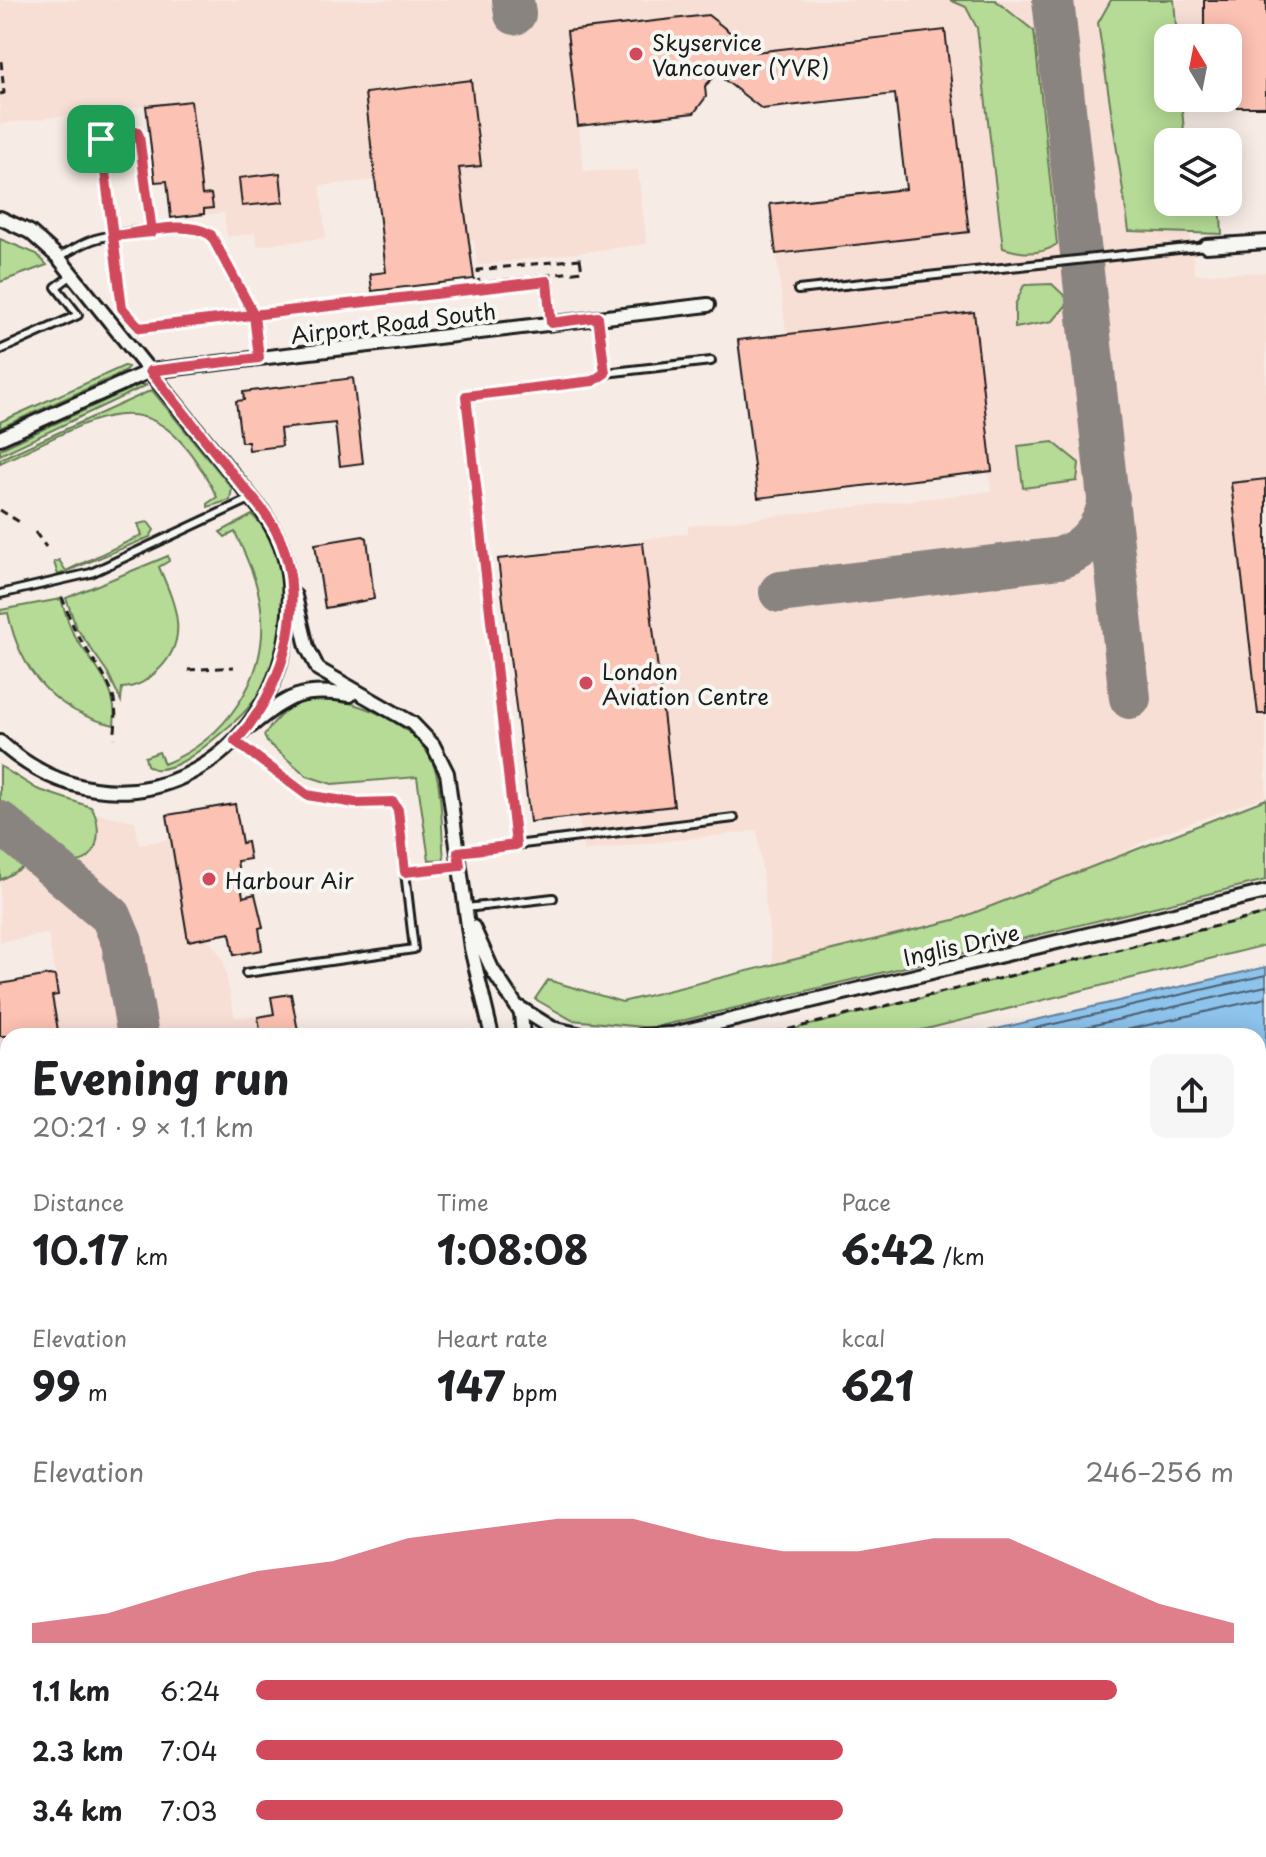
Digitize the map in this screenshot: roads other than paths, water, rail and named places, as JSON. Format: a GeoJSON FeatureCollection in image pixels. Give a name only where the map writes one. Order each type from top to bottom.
{"type":"FeatureCollection","features":[{"type":"Feature","properties":{"kind":"street"},"geometry":{"type":"LineString","coordinates":[[0,218],[30,232],[58,257],[276,531],[312,660],[326,677],[399,714],[433,745],[451,791],[471,948],[490,1028]]}},
{"type":"Feature","properties":{"kind":"street"},"geometry":{"type":"LineString","coordinates":[[1206,246],[1266,242]]}},
{"type":"Feature","properties":{"kind":"street","name":"Airport Road South"},"geometry":{"type":"LineString","coordinates":[[0,438],[150,371],[708,305]]}},
{"type":"Feature","properties":{"kind":"street"},"geometry":{"type":"LineString","coordinates":[[239,737],[267,697],[283,656],[290,607],[289,569]]}},
{"type":"Feature","properties":{"kind":"street"},"geometry":{"type":"LineString","coordinates":[[0,742],[45,774],[86,790],[107,793],[137,791],[173,782],[206,764],[277,705],[301,693],[324,690],[361,697]]}},
{"type":"Feature","properties":{"kind":"street","name":"Inglis Drive"},"geometry":{"type":"LineString","coordinates":[[698,1028],[1266,892]]}},
{"type":"Feature","properties":{"kind":"street"},"geometry":{"type":"LineString","coordinates":[[466,911],[492,969],[523,1019],[523,1028]]}},
{"type":"Feature","properties":{"kind":"street"},"geometry":{"type":"LineString","coordinates":[[512,998],[540,1023],[558,1028]]}},
{"type":"Feature","properties":{"kind":"lane"},"geometry":{"type":"LineString","coordinates":[[152,232],[137,132],[101,139],[122,308],[140,328],[547,281],[551,323]]}},
{"type":"Feature","properties":{"kind":"lane"},"geometry":{"type":"LineString","coordinates":[[58,257],[97,238],[191,227],[211,235],[254,315],[259,358]]}},
{"type":"Feature","properties":{"kind":"lane"},"geometry":{"type":"LineString","coordinates":[[798,290],[1206,246]]}},
{"type":"Feature","properties":{"kind":"lane"},"geometry":{"type":"LineString","coordinates":[[0,350],[78,315],[56,287],[73,275]]}},
{"type":"Feature","properties":{"kind":"lane"},"geometry":{"type":"LineString","coordinates":[[598,317],[605,373]]}},
{"type":"Feature","properties":{"kind":"lane"},"geometry":{"type":"LineString","coordinates":[[516,845],[466,396],[593,381],[605,373],[711,361]]}},
{"type":"Feature","properties":{"kind":"lane"},"geometry":{"type":"LineString","coordinates":[[0,594],[91,573],[252,498]]}},
{"type":"Feature","properties":{"kind":"lane"},"geometry":{"type":"LineString","coordinates":[[239,737],[307,795],[355,803],[393,802],[398,810],[414,949],[246,973]]}},
{"type":"Feature","properties":{"kind":"lane"},"geometry":{"type":"LineString","coordinates":[[405,872],[516,845],[734,818]]}},
{"type":"Feature","properties":{"kind":"lane"},"geometry":{"type":"LineString","coordinates":[[466,911],[553,898]]}},
{"type":"Feature","properties":{"kind":"water"},"geometry":{"type":"Polygon","coordinates":[[[1266,967],[1266,1028],[1001,1028],[1266,967]]]}},
{"type":"Feature","properties":{"kind":"place","name":"Skyservice Vancouver (YVR)"},"geometry":{"type":"Point","coordinates":[636,54]}},
{"type":"Feature","properties":{"kind":"place","name":"London Aviation Centre"},"geometry":{"type":"Point","coordinates":[586,683]}},
{"type":"Feature","properties":{"kind":"place","name":"Harbour Air"},"geometry":{"type":"Point","coordinates":[209,879]}}]}
